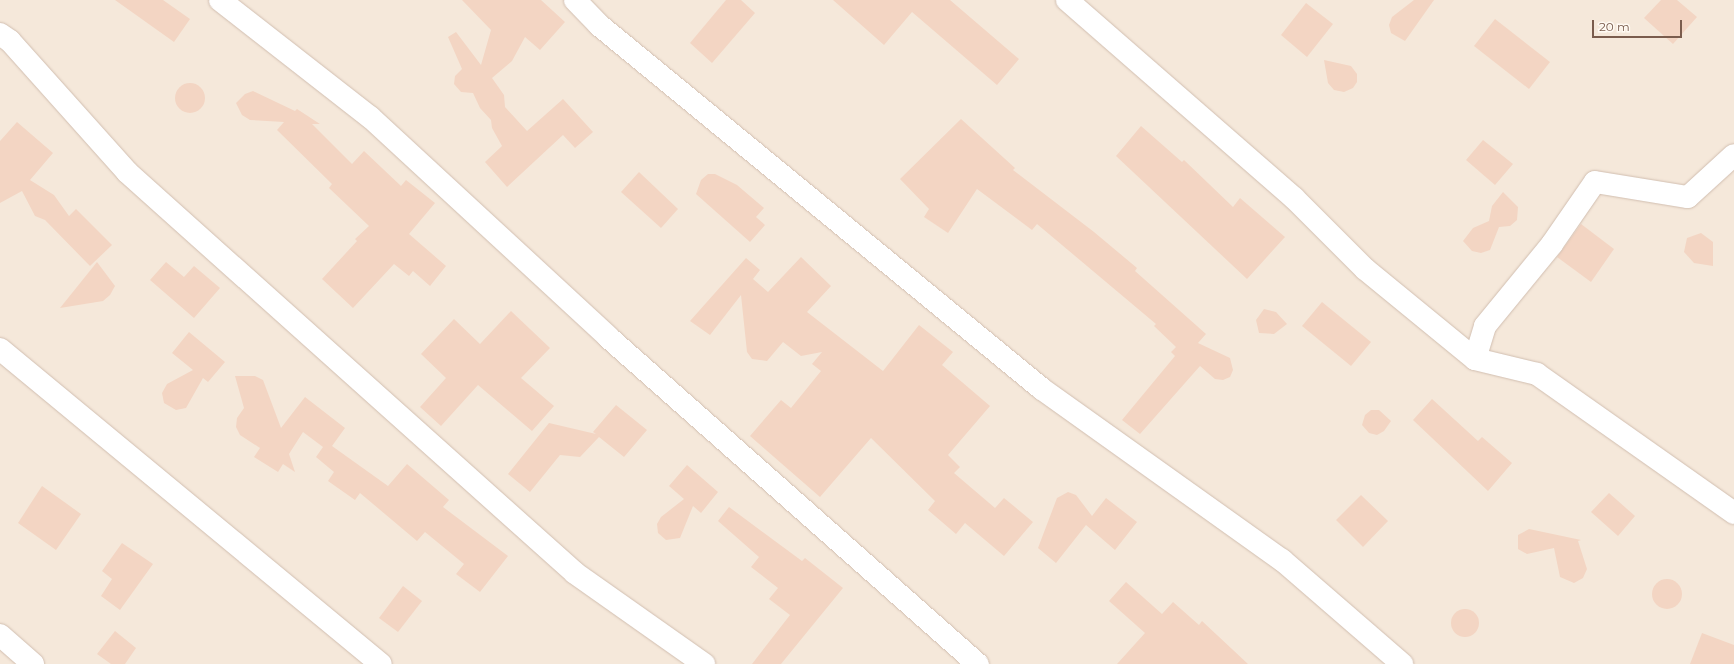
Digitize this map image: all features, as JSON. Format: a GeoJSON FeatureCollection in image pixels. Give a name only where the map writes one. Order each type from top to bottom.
{"type":"FeatureCollection","features":[{"type":"Feature","properties":{"kind":"street"},"geometry":{"type":"LineString","coordinates":[[220,0],[370,117],[608,337],[978,664]]}},
{"type":"Feature","properties":{"kind":"street"},"geometry":{"type":"LineString","coordinates":[[574,0],[605,30],[1042,389],[1282,560],[1402,664]]}},
{"type":"Feature","properties":{"kind":"street"},"geometry":{"type":"LineString","coordinates":[[1067,0],[1294,198],[1365,269],[1476,359],[1537,374],[1734,513]]}},
{"type":"Feature","properties":{"kind":"street"},"geometry":{"type":"LineString","coordinates":[[0,34],[10,42],[127,172],[504,510],[575,573],[704,664]]}},
{"type":"Feature","properties":{"kind":"street"},"geometry":{"type":"LineString","coordinates":[[1476,359],[1485,326],[1552,244],[1595,182],[1688,197],[1734,155]]}},
{"type":"Feature","properties":{"kind":"street"},"geometry":{"type":"LineString","coordinates":[[0,348],[381,664]]}},
{"type":"Feature","properties":{"kind":"street"},"geometry":{"type":"LineString","coordinates":[[0,636],[33,664]]}},
{"type":"Feature","properties":{"kind":"shaded area"},"geometry":{"type":"Polygon","coordinates":[[[0,0],[1734,0],[1734,664],[0,664],[0,0]]]}},
{"type":"Feature","properties":{"kind":"building"},"geometry":{"type":"Polygon","coordinates":[[[115,0],[163,0],[190,19],[174,42],[115,0]]]}},
{"type":"Feature","properties":{"kind":"building"},"geometry":{"type":"Polygon","coordinates":[[[462,0],[541,0],[565,22],[540,50],[525,37],[512,61],[492,78],[504,95],[505,107],[527,131],[563,99],[593,132],[575,148],[563,135],[507,187],[485,162],[502,146],[492,128],[491,120],[480,108],[473,93],[461,92],[454,84],[455,76],[462,69],[448,37],[456,32],[481,65],[491,30],[462,0]]]}},
{"type":"Feature","properties":{"kind":"building"},"geometry":{"type":"Polygon","coordinates":[[[726,0],[741,0],[755,13],[712,63],[690,43],[726,0]]]}},
{"type":"Feature","properties":{"kind":"building"},"geometry":{"type":"Polygon","coordinates":[[[833,0],[950,0],[1019,59],[997,85],[912,12],[884,45],[833,0]]]}},
{"type":"Feature","properties":{"kind":"building"},"geometry":{"type":"Polygon","coordinates":[[[1414,0],[1434,0],[1405,41],[1391,33],[1389,25],[1392,17],[1414,0]]]}},
{"type":"Feature","properties":{"kind":"building"},"geometry":{"type":"Polygon","coordinates":[[[1661,0],[1677,0],[1697,17],[1673,44],[1644,18],[1661,0]]]}},
{"type":"Feature","properties":{"kind":"building"},"geometry":{"type":"Polygon","coordinates":[[[1306,3],[1333,24],[1307,57],[1281,35],[1306,3]]]}},
{"type":"Feature","properties":{"kind":"building"},"geometry":{"type":"Polygon","coordinates":[[[1495,19],[1550,62],[1529,89],[1474,46],[1495,19]]]}},
{"type":"Feature","properties":{"kind":"building"},"geometry":{"type":"Polygon","coordinates":[[[1324,60],[1351,66],[1357,74],[1357,82],[1353,88],[1344,92],[1334,90],[1328,83],[1324,60]]]}},
{"type":"Feature","properties":{"kind":"building"},"geometry":{"type":"Polygon","coordinates":[[[190,83],[196,84],[204,92],[204,104],[196,112],[190,113],[184,112],[176,104],[175,98],[176,92],[184,84],[190,83]]]}},
{"type":"Feature","properties":{"kind":"building"},"geometry":{"type":"Polygon","coordinates":[[[253,91],[295,111],[297,109],[320,124],[312,124],[352,164],[364,151],[401,186],[406,180],[435,203],[409,234],[446,266],[430,286],[413,271],[409,276],[394,264],[353,308],[322,279],[357,241],[355,239],[369,226],[329,188],[332,184],[277,130],[284,122],[250,120],[242,115],[236,103],[245,94],[253,91]]]}},
{"type":"Feature","properties":{"kind":"building"},"geometry":{"type":"Polygon","coordinates":[[[961,119],[1015,168],[1013,170],[1094,232],[1137,268],[1135,271],[1206,334],[1198,343],[1230,358],[1233,370],[1230,377],[1223,380],[1215,379],[1200,366],[1140,434],[1122,420],[1175,356],[1171,352],[1176,347],[1154,326],[1156,324],[1037,224],[1032,230],[977,189],[948,233],[924,217],[929,209],[900,179],[961,119]]]}},
{"type":"Feature","properties":{"kind":"building"},"geometry":{"type":"Polygon","coordinates":[[[17,122],[53,153],[30,180],[54,195],[69,216],[76,209],[112,245],[90,266],[45,220],[35,216],[22,191],[0,203],[0,141],[17,122]]]}},
{"type":"Feature","properties":{"kind":"building"},"geometry":{"type":"Polygon","coordinates":[[[1141,126],[1182,162],[1184,160],[1233,207],[1240,198],[1285,237],[1247,279],[1116,156],[1141,126]]]}},
{"type":"Feature","properties":{"kind":"building"},"geometry":{"type":"Polygon","coordinates":[[[1483,140],[1513,164],[1495,185],[1466,160],[1483,140]]]}},
{"type":"Feature","properties":{"kind":"building"},"geometry":{"type":"Polygon","coordinates":[[[639,172],[678,209],[661,228],[621,192],[639,172]]]}},
{"type":"Feature","properties":{"kind":"building"},"geometry":{"type":"Polygon","coordinates":[[[708,174],[715,174],[737,185],[764,208],[756,217],[765,225],[750,242],[696,194],[701,180],[708,174]]]}},
{"type":"Feature","properties":{"kind":"building"},"geometry":{"type":"Polygon","coordinates":[[[1503,192],[1518,207],[1517,220],[1510,226],[1499,227],[1490,250],[1481,253],[1472,251],[1463,241],[1473,228],[1489,221],[1492,206],[1503,192]]]}},
{"type":"Feature","properties":{"kind":"building"},"geometry":{"type":"Polygon","coordinates":[[[1581,224],[1614,249],[1591,282],[1557,257],[1581,224]]]}},
{"type":"Feature","properties":{"kind":"building"},"geometry":{"type":"Polygon","coordinates":[[[1701,233],[1713,242],[1713,266],[1694,263],[1684,252],[1687,238],[1701,233]]]}},
{"type":"Feature","properties":{"kind":"building"},"geometry":{"type":"Polygon","coordinates":[[[801,257],[831,286],[807,312],[883,371],[919,325],[953,352],[942,365],[990,406],[948,455],[960,467],[954,473],[995,508],[1004,498],[1033,522],[1004,556],[965,523],[956,534],[928,510],[935,501],[871,438],[820,497],[750,436],[781,400],[791,408],[821,371],[812,364],[822,352],[801,356],[783,342],[767,361],[752,359],[747,352],[741,295],[710,335],[690,321],[746,258],[760,270],[753,279],[768,292],[801,257]]]}},
{"type":"Feature","properties":{"kind":"building"},"geometry":{"type":"Polygon","coordinates":[[[97,262],[115,286],[110,295],[103,301],[60,308],[97,262]]]}},
{"type":"Feature","properties":{"kind":"building"},"geometry":{"type":"Polygon","coordinates":[[[166,262],[184,277],[194,266],[220,288],[194,318],[150,280],[166,262]]]}},
{"type":"Feature","properties":{"kind":"building"},"geometry":{"type":"Polygon","coordinates":[[[1322,302],[1371,342],[1351,366],[1302,326],[1322,302]]]}},
{"type":"Feature","properties":{"kind":"building"},"geometry":{"type":"Polygon","coordinates":[[[1264,309],[1276,312],[1287,324],[1274,334],[1259,333],[1256,320],[1264,309]]]}},
{"type":"Feature","properties":{"kind":"building"},"geometry":{"type":"Polygon","coordinates":[[[511,311],[550,348],[521,378],[554,406],[532,431],[478,385],[441,426],[420,407],[446,378],[421,354],[454,319],[480,344],[511,311]]]}},
{"type":"Feature","properties":{"kind":"building"},"geometry":{"type":"Polygon","coordinates":[[[189,332],[225,362],[208,382],[203,378],[186,408],[176,410],[164,403],[162,393],[167,384],[193,370],[172,353],[189,332]]]}},
{"type":"Feature","properties":{"kind":"building"},"geometry":{"type":"Polygon","coordinates":[[[235,376],[255,376],[263,380],[281,428],[305,397],[345,428],[332,446],[388,486],[407,464],[449,500],[443,507],[508,556],[480,592],[456,574],[464,564],[425,532],[417,541],[360,493],[355,500],[328,481],[334,472],[316,457],[323,447],[303,432],[289,454],[295,472],[283,464],[278,472],[254,457],[260,448],[240,435],[236,427],[237,418],[244,408],[235,376]]]}},
{"type":"Feature","properties":{"kind":"building"},"geometry":{"type":"Polygon","coordinates":[[[1432,399],[1478,441],[1482,437],[1512,463],[1488,491],[1413,420],[1432,399]]]}},
{"type":"Feature","properties":{"kind":"building"},"geometry":{"type":"Polygon","coordinates":[[[616,405],[647,430],[624,457],[599,437],[580,457],[560,455],[530,492],[508,474],[549,423],[596,434],[593,432],[616,405]]]}},
{"type":"Feature","properties":{"kind":"building"},"geometry":{"type":"Polygon","coordinates":[[[1371,410],[1379,410],[1391,421],[1384,431],[1377,435],[1369,433],[1362,425],[1365,415],[1371,410]]]}},
{"type":"Feature","properties":{"kind":"building"},"geometry":{"type":"Polygon","coordinates":[[[687,465],[718,492],[701,513],[693,506],[680,538],[666,540],[658,533],[657,524],[661,517],[684,499],[669,486],[687,465]]]}},
{"type":"Feature","properties":{"kind":"building"},"geometry":{"type":"Polygon","coordinates":[[[42,486],[81,514],[56,550],[18,523],[42,486]]]}},
{"type":"Feature","properties":{"kind":"building"},"geometry":{"type":"Polygon","coordinates":[[[1068,492],[1076,495],[1092,516],[1106,498],[1137,522],[1115,550],[1086,525],[1056,563],[1038,548],[1057,498],[1068,492]]]}},
{"type":"Feature","properties":{"kind":"building"},"geometry":{"type":"Polygon","coordinates":[[[1609,493],[1635,516],[1618,536],[1591,512],[1609,493]]]}},
{"type":"Feature","properties":{"kind":"building"},"geometry":{"type":"Polygon","coordinates":[[[1361,495],[1388,521],[1363,547],[1336,520],[1361,495]]]}},
{"type":"Feature","properties":{"kind":"building"},"geometry":{"type":"Polygon","coordinates":[[[729,507],[802,561],[805,558],[843,588],[781,664],[752,664],[790,615],[769,599],[778,588],[751,567],[759,557],[718,521],[729,507]]]}},
{"type":"Feature","properties":{"kind":"building"},"geometry":{"type":"Polygon","coordinates":[[[1529,529],[1581,540],[1578,541],[1587,569],[1583,578],[1574,583],[1560,577],[1554,548],[1527,554],[1518,549],[1518,535],[1529,529]]]}},
{"type":"Feature","properties":{"kind":"building"},"geometry":{"type":"Polygon","coordinates":[[[122,543],[153,564],[120,610],[101,596],[112,579],[102,571],[122,543]]]}},
{"type":"Feature","properties":{"kind":"building"},"geometry":{"type":"Polygon","coordinates":[[[1667,579],[1673,580],[1681,588],[1681,600],[1673,608],[1667,609],[1661,608],[1653,600],[1652,594],[1653,588],[1661,580],[1667,579]]]}},
{"type":"Feature","properties":{"kind":"building"},"geometry":{"type":"Polygon","coordinates":[[[1126,582],[1162,614],[1173,602],[1199,625],[1202,621],[1248,664],[1117,664],[1145,633],[1109,601],[1126,582]]]}},
{"type":"Feature","properties":{"kind":"building"},"geometry":{"type":"Polygon","coordinates":[[[403,586],[422,601],[398,632],[379,618],[403,586]]]}},
{"type":"Feature","properties":{"kind":"building"},"geometry":{"type":"Polygon","coordinates":[[[1465,609],[1475,613],[1479,623],[1475,633],[1465,637],[1455,633],[1451,623],[1455,613],[1465,609]]]}},
{"type":"Feature","properties":{"kind":"building"},"geometry":{"type":"Polygon","coordinates":[[[115,631],[136,648],[125,664],[111,664],[97,654],[115,631]]]}},
{"type":"Feature","properties":{"kind":"building"},"geometry":{"type":"Polygon","coordinates":[[[1702,633],[1734,645],[1734,664],[1690,664],[1702,633]]]}}]}
